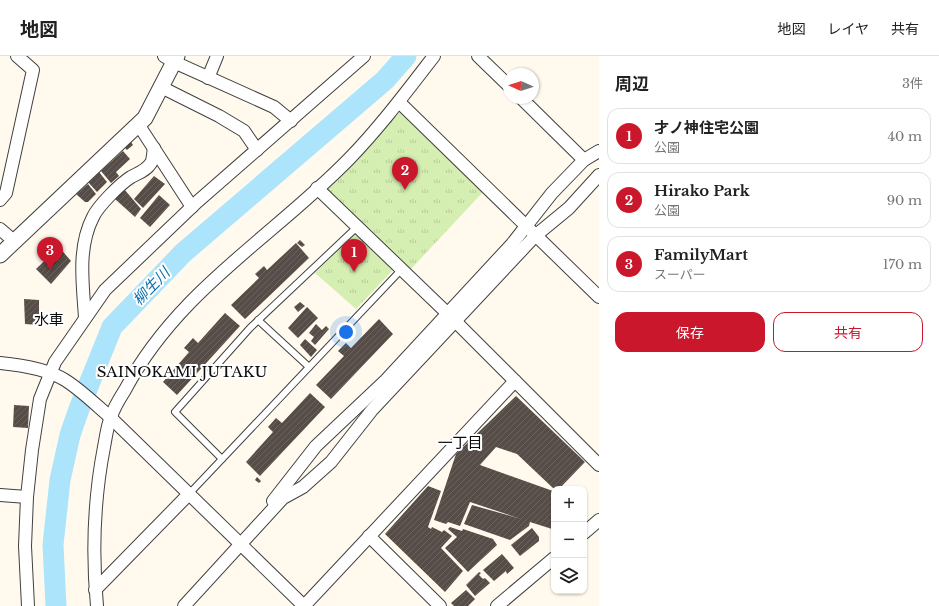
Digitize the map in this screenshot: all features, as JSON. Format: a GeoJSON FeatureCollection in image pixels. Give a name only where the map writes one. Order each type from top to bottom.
{"type":"FeatureCollection","features":[{"type":"Feature","properties":{"kind":"street"},"geometry":{"type":"LineString","coordinates":[[0,200],[6,193],[33,70],[17,56]]}},
{"type":"Feature","properties":{"kind":"street"},"geometry":{"type":"LineString","coordinates":[[208,78],[217,56]]}},
{"type":"Feature","properties":{"kind":"street"},"geometry":{"type":"LineString","coordinates":[[28,606],[25,546],[27,497],[39,406],[55,362],[105,290],[192,207],[364,56]]}},
{"type":"Feature","properties":{"kind":"street"},"geometry":{"type":"LineString","coordinates":[[97,606],[95,590],[96,498],[110,417],[133,375],[159,336],[196,296],[349,159],[399,102],[434,56]]}},
{"type":"Feature","properties":{"kind":"street"},"geometry":{"type":"LineString","coordinates":[[478,56],[503,80]]}},
{"type":"Feature","properties":{"kind":"street"},"geometry":{"type":"LineString","coordinates":[[0,255],[145,118],[161,87],[171,58],[208,78],[274,107],[291,121]]}},
{"type":"Feature","properties":{"kind":"street"},"geometry":{"type":"LineString","coordinates":[[161,87],[219,116],[244,131],[257,150]]}},
{"type":"Feature","properties":{"kind":"street"},"geometry":{"type":"LineString","coordinates":[[399,102],[599,297]]}},
{"type":"Feature","properties":{"kind":"street"},"geometry":{"type":"LineString","coordinates":[[527,104],[584,160]]}},
{"type":"Feature","properties":{"kind":"street"},"geometry":{"type":"LineString","coordinates":[[138,124],[192,207]]}},
{"type":"Feature","properties":{"kind":"street"},"geometry":{"type":"LineString","coordinates":[[85,318],[82,267],[84,245],[93,217],[121,186],[131,177],[141,173],[151,163],[154,148]]}},
{"type":"Feature","properties":{"kind":"street"},"geometry":{"type":"LineString","coordinates":[[237,543],[283,498],[303,487],[331,462],[372,410],[512,244],[552,193],[584,160],[599,151]]}},
{"type":"Feature","properties":{"kind":"street"},"geometry":{"type":"LineString","coordinates":[[184,606],[279,494],[316,446],[535,236],[569,208],[599,175]]}},
{"type":"Feature","properties":{"kind":"street"},"geometry":{"type":"LineString","coordinates":[[317,188],[599,465]]}},
{"type":"Feature","properties":{"kind":"street"},"geometry":{"type":"LineString","coordinates":[[0,229],[14,241]]}},
{"type":"Feature","properties":{"kind":"street"},"geometry":{"type":"LineString","coordinates":[[0,363],[13,364],[51,374],[64,380],[101,409],[237,543],[304,606],[514,381]]}},
{"type":"Feature","properties":{"kind":"street"},"geometry":{"type":"LineString","coordinates":[[0,495],[27,497]]}},
{"type":"Feature","properties":{"kind":"street"},"geometry":{"type":"LineString","coordinates":[[95,590],[188,495]]}},
{"type":"Feature","properties":{"kind":"street"},"geometry":{"type":"LineString","coordinates":[[587,530],[599,520]]}},
{"type":"Feature","properties":{"kind":"street"},"geometry":{"type":"LineString","coordinates":[[369,536],[440,606]]}},
{"type":"Feature","properties":{"kind":"street"},"geometry":{"type":"LineString","coordinates":[[497,606],[551,561]]}},
{"type":"Feature","properties":{"kind":"lane"},"geometry":{"type":"LineString","coordinates":[[222,459],[175,412],[258,320],[357,227]]}},
{"type":"Feature","properties":{"kind":"lane"},"geometry":{"type":"LineString","coordinates":[[188,495],[401,270]]}},
{"type":"Feature","properties":{"kind":"lane"},"geometry":{"type":"LineString","coordinates":[[258,320],[309,368]]}},
{"type":"Feature","properties":{"kind":"green space"},"geometry":{"type":"Polygon","coordinates":[[[400,112],[483,192],[410,270],[326,188],[400,112]]]}},
{"type":"Feature","properties":{"kind":"green space"},"geometry":{"type":"Polygon","coordinates":[[[355,233],[393,270],[356,309],[315,273],[355,233]]]}},
{"type":"Feature","properties":{"kind":"building"},"geometry":{"type":"Polygon","coordinates":[[[131,142],[133,145],[127,150],[125,148],[131,142]]]}},
{"type":"Feature","properties":{"kind":"building"},"geometry":{"type":"Polygon","coordinates":[[[123,151],[130,159],[116,172],[119,176],[111,183],[101,171],[123,151]]]}},
{"type":"Feature","properties":{"kind":"building"},"geometry":{"type":"Polygon","coordinates":[[[99,172],[107,182],[97,192],[88,182],[99,172]]]}},
{"type":"Feature","properties":{"kind":"building"},"geometry":{"type":"Polygon","coordinates":[[[154,176],[165,184],[143,208],[134,199],[154,176]]]}},
{"type":"Feature","properties":{"kind":"building"},"geometry":{"type":"Polygon","coordinates":[[[88,184],[96,194],[88,202],[85,202],[76,194],[88,184]]]}},
{"type":"Feature","properties":{"kind":"building"},"geometry":{"type":"Polygon","coordinates":[[[124,189],[141,209],[135,217],[115,199],[124,189]]]}},
{"type":"Feature","properties":{"kind":"building"},"geometry":{"type":"Polygon","coordinates":[[[159,195],[170,205],[150,227],[140,218],[159,195]]]}},
{"type":"Feature","properties":{"kind":"building"},"geometry":{"type":"Polygon","coordinates":[[[300,240],[305,245],[302,247],[297,243],[300,240]]]}},
{"type":"Feature","properties":{"kind":"building"},"geometry":{"type":"Polygon","coordinates":[[[296,243],[309,258],[245,319],[231,305],[259,278],[255,274],[264,266],[267,270],[296,243]]]}},
{"type":"Feature","properties":{"kind":"building"},"geometry":{"type":"Polygon","coordinates":[[[59,247],[71,261],[51,284],[36,269],[59,247]]]}},
{"type":"Feature","properties":{"kind":"building"},"geometry":{"type":"Polygon","coordinates":[[[24,299],[39,300],[39,325],[25,324],[24,299]]]}},
{"type":"Feature","properties":{"kind":"building"},"geometry":{"type":"Polygon","coordinates":[[[300,302],[305,306],[298,312],[294,307],[300,302]]]}},
{"type":"Feature","properties":{"kind":"building"},"geometry":{"type":"Polygon","coordinates":[[[307,307],[318,318],[298,338],[288,328],[307,307]]]}},
{"type":"Feature","properties":{"kind":"building"},"geometry":{"type":"Polygon","coordinates":[[[225,313],[240,326],[177,395],[163,382],[189,352],[184,348],[193,338],[198,343],[225,313]]]}},
{"type":"Feature","properties":{"kind":"building"},"geometry":{"type":"Polygon","coordinates":[[[379,319],[393,334],[331,399],[316,385],[344,356],[338,351],[346,343],[351,348],[379,319]]]}},
{"type":"Feature","properties":{"kind":"building"},"geometry":{"type":"Polygon","coordinates":[[[316,324],[322,330],[326,326],[329,329],[315,345],[311,341],[314,337],[309,333],[316,324]]]}},
{"type":"Feature","properties":{"kind":"building"},"geometry":{"type":"Polygon","coordinates":[[[305,339],[317,350],[311,357],[300,345],[305,339]]]}},
{"type":"Feature","properties":{"kind":"building"},"geometry":{"type":"Polygon","coordinates":[[[310,393],[325,407],[260,476],[246,462],[273,432],[268,427],[276,418],[282,423],[310,393]]]}},
{"type":"Feature","properties":{"kind":"building"},"geometry":{"type":"Polygon","coordinates":[[[516,396],[585,462],[562,486],[551,486],[517,454],[496,447],[480,465],[551,490],[551,529],[530,522],[529,526],[510,540],[464,524],[472,505],[521,519],[470,502],[460,526],[434,520],[456,454],[516,396]]]}},
{"type":"Feature","properties":{"kind":"building"},"geometry":{"type":"Polygon","coordinates":[[[14,405],[29,406],[28,428],[13,427],[14,405]]]}},
{"type":"Feature","properties":{"kind":"building"},"geometry":{"type":"Polygon","coordinates":[[[257,477],[261,481],[259,483],[255,480],[257,477]]]}},
{"type":"Feature","properties":{"kind":"building"},"geometry":{"type":"Polygon","coordinates":[[[428,486],[441,491],[428,527],[431,529],[432,527],[442,532],[444,530],[452,536],[441,548],[463,571],[445,592],[385,534],[428,486]]]}},
{"type":"Feature","properties":{"kind":"building"},"geometry":{"type":"Polygon","coordinates":[[[450,527],[462,531],[463,529],[493,539],[497,545],[468,572],[445,548],[457,537],[448,529],[450,527]]]}},
{"type":"Feature","properties":{"kind":"building"},"geometry":{"type":"Polygon","coordinates":[[[532,528],[539,537],[539,541],[520,556],[511,545],[532,528]]]}},
{"type":"Feature","properties":{"kind":"building"},"geometry":{"type":"Polygon","coordinates":[[[502,554],[514,568],[507,574],[506,571],[494,581],[483,570],[502,554]]]}},
{"type":"Feature","properties":{"kind":"building"},"geometry":{"type":"Polygon","coordinates":[[[479,572],[481,573],[479,575],[483,579],[485,578],[490,583],[475,596],[466,585],[479,572]]]}},
{"type":"Feature","properties":{"kind":"building"},"geometry":{"type":"Polygon","coordinates":[[[466,590],[475,599],[468,606],[454,606],[451,603],[466,590]]]}},
{"type":"Feature","properties":{"kind":"waterway","name":"柳生川"},"geometry":{"type":"LineString","coordinates":[[56,606],[53,545],[60,480],[70,435],[112,327],[183,253],[385,80],[406,56]]}},
{"type":"Feature","properties":{"kind":"place","name":"Hirako Park"},"geometry":{"type":"Point","coordinates":[405,190]}},
{"type":"Feature","properties":{"kind":"place","name":"FamilyMart"},"geometry":{"type":"Point","coordinates":[50,270]}},
{"type":"Feature","properties":{"kind":"place","name":"才ノ神住宅公園"},"geometry":{"type":"Point","coordinates":[354,272]}},
{"type":"Feature","properties":{"kind":"district","name":"水車"},"geometry":{"type":"Point","coordinates":[49,319]}},
{"type":"Feature","properties":{"kind":"district","name":"SAINOKAMI JUTAKU"},"geometry":{"type":"Point","coordinates":[182,371]}},
{"type":"Feature","properties":{"kind":"district","name":"一丁目"},"geometry":{"type":"Point","coordinates":[460,442]}}]}
